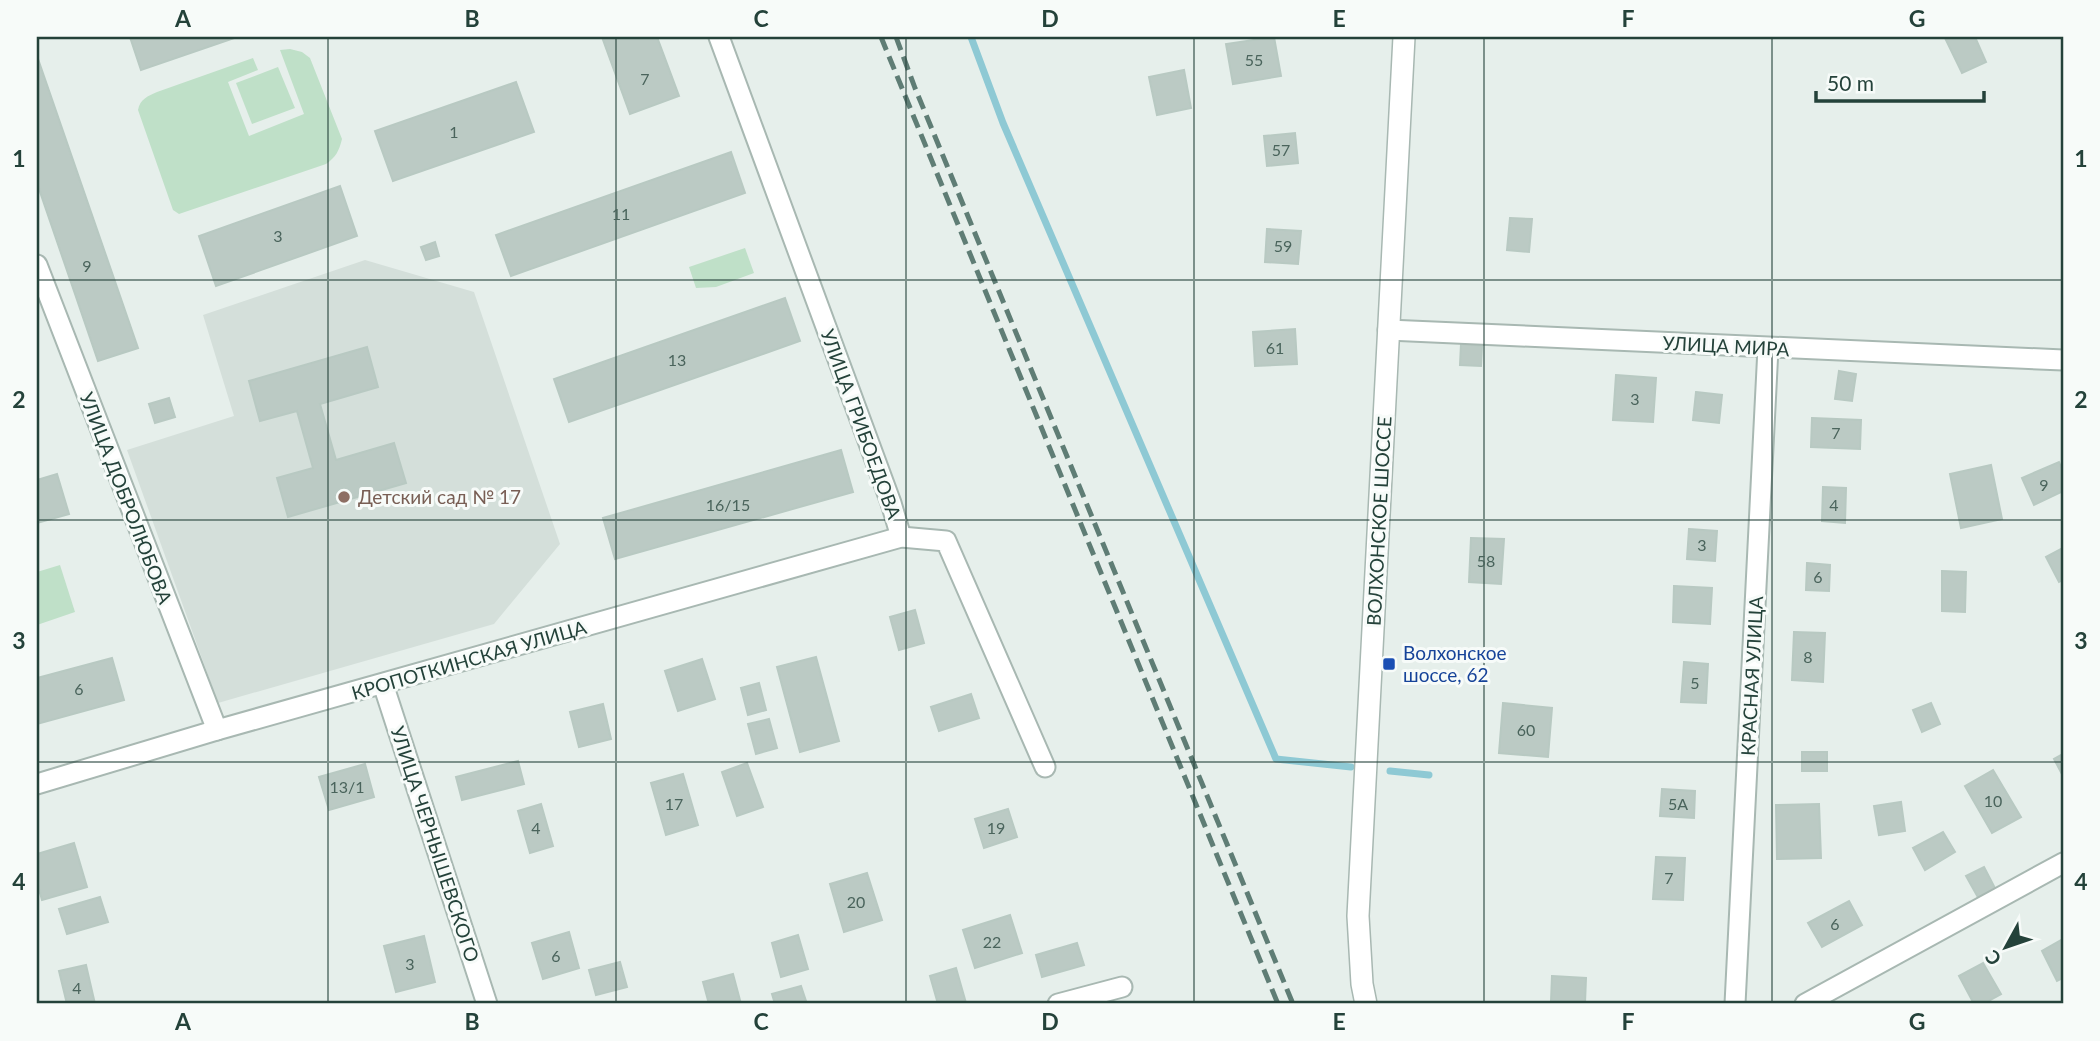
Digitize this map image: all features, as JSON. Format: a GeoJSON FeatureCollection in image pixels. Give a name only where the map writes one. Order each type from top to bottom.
{"type":"FeatureCollection","features":[{"type":"Feature","properties":{"kind":"street","name":"УЛИЦА ГРИБОЕДОВА"},"geometry":{"type":"LineString","coordinates":[[719,37],[891,503],[901,537],[946,541],[1045,767]]}},
{"type":"Feature","properties":{"kind":"street","name":"ВОЛХОНСКОЕ ШОССЕ"},"geometry":{"type":"LineString","coordinates":[[1366,1004],[1362,984],[1358,915],[1404,37]]}},
{"type":"Feature","properties":{"kind":"street","name":"УЛИЦА ДОБРОЛЮБОВА"},"geometry":{"type":"LineString","coordinates":[[37,265],[217,730]]}},
{"type":"Feature","properties":{"kind":"street","name":"УЛИЦА МИРА"},"geometry":{"type":"LineString","coordinates":[[1388,330],[2063,360]]}},
{"type":"Feature","properties":{"kind":"street","name":"КРАСНАЯ УЛИЦА"},"geometry":{"type":"LineString","coordinates":[[1735,1004],[1768,348]]}},
{"type":"Feature","properties":{"kind":"street","name":"КРОПОТКИНСКАЯ УЛИЦА"},"geometry":{"type":"LineString","coordinates":[[37,784],[217,730],[901,537]]}},
{"type":"Feature","properties":{"kind":"street","name":"УЛИЦА ЧЕРНЫШЕВСКОГО"},"geometry":{"type":"LineString","coordinates":[[383,684],[487,1004]]}},
{"type":"Feature","properties":{"kind":"street"},"geometry":{"type":"LineString","coordinates":[[1805,1004],[2063,863]]}},
{"type":"Feature","properties":{"kind":"street"},"geometry":{"type":"LineString","coordinates":[[1058,1004],[1122,987]]}},
{"type":"Feature","properties":{"kind":"shaded area","name":"Детский сад № 17"},"geometry":{"type":"Polygon","coordinates":[[[365,260],[474,292],[560,544],[494,624],[218,703],[127,450],[234,416],[203,315],[365,260]]]}},
{"type":"Feature","properties":{"kind":"green space"},"geometry":{"type":"Polygon","coordinates":[[[280,50],[302,52],[310,58],[342,139],[335,156],[326,164],[179,214],[173,210],[138,110],[141,103],[157,92],[253,58],[258,70],[228,82],[249,136],[304,114],[280,50]]]}},
{"type":"Feature","properties":{"kind":"green space"},"geometry":{"type":"Polygon","coordinates":[[[278,67],[295,108],[252,124],[236,83],[278,67]]]}},
{"type":"Feature","properties":{"kind":"green space"},"geometry":{"type":"Polygon","coordinates":[[[745,248],[754,273],[716,287],[696,288],[689,267],[745,248]]]}},
{"type":"Feature","properties":{"kind":"green space"},"geometry":{"type":"Polygon","coordinates":[[[60,565],[75,612],[37,625],[37,572],[60,565]]]}},
{"type":"Feature","properties":{"kind":"building"},"geometry":{"type":"Polygon","coordinates":[[[130,37],[237,37],[141,70],[130,37]]]}},
{"type":"Feature","properties":{"kind":"building"},"geometry":{"type":"Polygon","coordinates":[[[602,37],[657,37],[679,96],[630,114],[602,37]]]}},
{"type":"Feature","properties":{"kind":"building"},"geometry":{"type":"Polygon","coordinates":[[[1274,37],[1281,76],[1233,84],[1226,44],[1274,37]]]}},
{"type":"Feature","properties":{"kind":"building"},"geometry":{"type":"Polygon","coordinates":[[[1975,37],[1986,62],[1962,73],[1945,38],[1975,37]]]}},
{"type":"Feature","properties":{"kind":"building"},"geometry":{"type":"Polygon","coordinates":[[[37,56],[138,348],[98,361],[37,183],[37,56]]]}},
{"type":"Feature","properties":{"kind":"building"},"geometry":{"type":"Polygon","coordinates":[[[1184,70],[1191,108],[1157,115],[1149,77],[1184,70]]]}},
{"type":"Feature","properties":{"kind":"building"},"geometry":{"type":"Polygon","coordinates":[[[516,82],[534,132],[393,181],[375,131],[516,82]]]}},
{"type":"Feature","properties":{"kind":"building"},"geometry":{"type":"Polygon","coordinates":[[[1295,133],[1298,163],[1267,166],[1264,136],[1295,133]]]}},
{"type":"Feature","properties":{"kind":"building"},"geometry":{"type":"Polygon","coordinates":[[[731,152],[745,193],[511,276],[496,235],[731,152]]]}},
{"type":"Feature","properties":{"kind":"building"},"geometry":{"type":"Polygon","coordinates":[[[340,186],[357,236],[216,286],[199,236],[340,186]]]}},
{"type":"Feature","properties":{"kind":"building"},"geometry":{"type":"Polygon","coordinates":[[[1510,218],[1532,219],[1529,252],[1507,250],[1510,218]]]}},
{"type":"Feature","properties":{"kind":"building"},"geometry":{"type":"Polygon","coordinates":[[[1267,229],[1301,231],[1298,264],[1265,262],[1267,229]]]}},
{"type":"Feature","properties":{"kind":"building"},"geometry":{"type":"Polygon","coordinates":[[[435,242],[439,256],[426,260],[421,247],[435,242]]]}},
{"type":"Feature","properties":{"kind":"building"},"geometry":{"type":"Polygon","coordinates":[[[785,298],[800,341],[569,422],[554,379],[785,298]]]}},
{"type":"Feature","properties":{"kind":"building"},"geometry":{"type":"Polygon","coordinates":[[[1295,329],[1297,364],[1255,366],[1253,332],[1295,329]]]}},
{"type":"Feature","properties":{"kind":"building"},"geometry":{"type":"Polygon","coordinates":[[[1461,344],[1482,346],[1481,366],[1460,365],[1461,344]]]}},
{"type":"Feature","properties":{"kind":"building"},"geometry":{"type":"Polygon","coordinates":[[[367,347],[378,387],[320,404],[336,460],[394,443],[406,483],[288,517],[277,478],[313,468],[297,411],[260,421],[249,381],[367,347]]]}},
{"type":"Feature","properties":{"kind":"building"},"geometry":{"type":"Polygon","coordinates":[[[1839,371],[1856,374],[1852,401],[1835,399],[1839,371]]]}},
{"type":"Feature","properties":{"kind":"building"},"geometry":{"type":"Polygon","coordinates":[[[1616,375],[1656,378],[1653,422],[1613,420],[1616,375]]]}},
{"type":"Feature","properties":{"kind":"building"},"geometry":{"type":"Polygon","coordinates":[[[1696,392],[1722,395],[1719,423],[1693,420],[1696,392]]]}},
{"type":"Feature","properties":{"kind":"building"},"geometry":{"type":"Polygon","coordinates":[[[169,398],[175,417],[155,423],[149,404],[169,398]]]}},
{"type":"Feature","properties":{"kind":"building"},"geometry":{"type":"Polygon","coordinates":[[[1812,418],[1861,420],[1860,449],[1811,447],[1812,418]]]}},
{"type":"Feature","properties":{"kind":"building"},"geometry":{"type":"Polygon","coordinates":[[[841,450],[853,492],[615,559],[603,518],[841,450]]]}},
{"type":"Feature","properties":{"kind":"building"},"geometry":{"type":"Polygon","coordinates":[[[2059,462],[2063,472],[2063,491],[2034,505],[2022,478],[2059,462]]]}},
{"type":"Feature","properties":{"kind":"building"},"geometry":{"type":"Polygon","coordinates":[[[1991,465],[2002,519],[1961,528],[1950,474],[1991,465]]]}},
{"type":"Feature","properties":{"kind":"building"},"geometry":{"type":"Polygon","coordinates":[[[57,474],[69,514],[37,523],[37,480],[57,474]]]}},
{"type":"Feature","properties":{"kind":"building"},"geometry":{"type":"Polygon","coordinates":[[[1823,487],[1846,488],[1845,523],[1822,521],[1823,487]]]}},
{"type":"Feature","properties":{"kind":"building"},"geometry":{"type":"Polygon","coordinates":[[[1689,529],[1717,531],[1715,561],[1687,559],[1689,529]]]}},
{"type":"Feature","properties":{"kind":"building"},"geometry":{"type":"Polygon","coordinates":[[[1471,538],[1504,539],[1501,584],[1469,582],[1471,538]]]}},
{"type":"Feature","properties":{"kind":"building"},"geometry":{"type":"Polygon","coordinates":[[[2063,548],[2063,580],[2059,582],[2046,557],[2063,548]]]}},
{"type":"Feature","properties":{"kind":"building"},"geometry":{"type":"Polygon","coordinates":[[[1807,563],[1830,565],[1829,591],[1806,590],[1807,563]]]}},
{"type":"Feature","properties":{"kind":"building"},"geometry":{"type":"Polygon","coordinates":[[[1942,571],[1966,572],[1965,612],[1942,611],[1942,571]]]}},
{"type":"Feature","properties":{"kind":"building"},"geometry":{"type":"Polygon","coordinates":[[[1674,586],[1712,588],[1710,624],[1673,622],[1674,586]]]}},
{"type":"Feature","properties":{"kind":"building"},"geometry":{"type":"Polygon","coordinates":[[[915,610],[924,643],[899,650],[890,617],[915,610]]]}},
{"type":"Feature","properties":{"kind":"building"},"geometry":{"type":"Polygon","coordinates":[[[1794,632],[1825,633],[1823,682],[1792,680],[1794,632]]]}},
{"type":"Feature","properties":{"kind":"building"},"geometry":{"type":"Polygon","coordinates":[[[816,657],[839,741],[800,752],[777,667],[816,657]]]}},
{"type":"Feature","properties":{"kind":"building"},"geometry":{"type":"Polygon","coordinates":[[[112,658],[124,700],[37,724],[37,678],[112,658]]]}},
{"type":"Feature","properties":{"kind":"building"},"geometry":{"type":"Polygon","coordinates":[[[702,659],[715,699],[678,711],[665,671],[702,659]]]}},
{"type":"Feature","properties":{"kind":"building"},"geometry":{"type":"Polygon","coordinates":[[[1684,662],[1708,664],[1706,703],[1681,702],[1684,662]]]}},
{"type":"Feature","properties":{"kind":"building"},"geometry":{"type":"Polygon","coordinates":[[[759,683],[766,710],[748,715],[741,688],[759,683]]]}},
{"type":"Feature","properties":{"kind":"building"},"geometry":{"type":"Polygon","coordinates":[[[971,694],[979,718],[939,731],[931,707],[971,694]]]}},
{"type":"Feature","properties":{"kind":"building"},"geometry":{"type":"Polygon","coordinates":[[[1503,703],[1552,708],[1548,757],[1499,753],[1503,703]]]}},
{"type":"Feature","properties":{"kind":"building"},"geometry":{"type":"Polygon","coordinates":[[[1931,703],[1940,724],[1922,732],[1913,710],[1931,703]]]}},
{"type":"Feature","properties":{"kind":"building"},"geometry":{"type":"Polygon","coordinates":[[[603,704],[611,739],[579,747],[570,712],[603,704]]]}},
{"type":"Feature","properties":{"kind":"building"},"geometry":{"type":"Polygon","coordinates":[[[769,719],[777,748],[756,754],[748,724],[769,719]]]}},
{"type":"Feature","properties":{"kind":"building"},"geometry":{"type":"Polygon","coordinates":[[[1802,752],[1827,752],[1827,771],[1802,771],[1802,752]]]}},
{"type":"Feature","properties":{"kind":"building"},"geometry":{"type":"Polygon","coordinates":[[[2063,754],[2063,776],[2054,759],[2063,754]]]}},
{"type":"Feature","properties":{"kind":"building"},"geometry":{"type":"Polygon","coordinates":[[[518,761],[524,784],[462,800],[456,777],[518,761]]]}},
{"type":"Feature","properties":{"kind":"building"},"geometry":{"type":"Polygon","coordinates":[[[747,763],[763,807],[737,816],[722,772],[747,763]]]}},
{"type":"Feature","properties":{"kind":"building"},"geometry":{"type":"Polygon","coordinates":[[[365,764],[374,797],[329,810],[319,777],[365,764]]]}},
{"type":"Feature","properties":{"kind":"building"},"geometry":{"type":"Polygon","coordinates":[[[1993,770],[2021,817],[1992,833],[1965,786],[1993,770]]]}},
{"type":"Feature","properties":{"kind":"building"},"geometry":{"type":"Polygon","coordinates":[[[683,774],[698,825],[666,835],[651,783],[683,774]]]}},
{"type":"Feature","properties":{"kind":"building"},"geometry":{"type":"Polygon","coordinates":[[[1662,789],[1695,791],[1694,818],[1660,816],[1662,789]]]}},
{"type":"Feature","properties":{"kind":"building"},"geometry":{"type":"Polygon","coordinates":[[[1901,802],[1905,831],[1879,835],[1874,806],[1901,802]]]}},
{"type":"Feature","properties":{"kind":"building"},"geometry":{"type":"Polygon","coordinates":[[[541,804],[553,846],[530,853],[518,811],[541,804]]]}},
{"type":"Feature","properties":{"kind":"building"},"geometry":{"type":"Polygon","coordinates":[[[1819,804],[1821,858],[1777,859],[1776,805],[1819,804]]]}},
{"type":"Feature","properties":{"kind":"building"},"geometry":{"type":"Polygon","coordinates":[[[1008,809],[1017,837],[984,848],[975,819],[1008,809]]]}},
{"type":"Feature","properties":{"kind":"building"},"geometry":{"type":"Polygon","coordinates":[[[1943,832],[1955,852],[1925,870],[1913,848],[1943,832]]]}},
{"type":"Feature","properties":{"kind":"building"},"geometry":{"type":"Polygon","coordinates":[[[74,843],[87,887],[42,900],[37,882],[37,854],[74,843]]]}},
{"type":"Feature","properties":{"kind":"building"},"geometry":{"type":"Polygon","coordinates":[[[1656,857],[1685,858],[1683,900],[1653,899],[1656,857]]]}},
{"type":"Feature","properties":{"kind":"building"},"geometry":{"type":"Polygon","coordinates":[[[1984,867],[1997,892],[1980,901],[1966,876],[1984,867]]]}},
{"type":"Feature","properties":{"kind":"building"},"geometry":{"type":"Polygon","coordinates":[[[867,873],[882,920],[844,932],[830,884],[867,873]]]}},
{"type":"Feature","properties":{"kind":"building"},"geometry":{"type":"Polygon","coordinates":[[[100,897],[108,922],[67,934],[59,909],[100,897]]]}},
{"type":"Feature","properties":{"kind":"building"},"geometry":{"type":"Polygon","coordinates":[[[1849,901],[1862,925],[1822,947],[1808,923],[1849,901]]]}},
{"type":"Feature","properties":{"kind":"building"},"geometry":{"type":"Polygon","coordinates":[[[1010,915],[1022,953],[975,968],[963,930],[1010,915]]]}},
{"type":"Feature","properties":{"kind":"building"},"geometry":{"type":"Polygon","coordinates":[[[569,932],[579,968],[543,979],[532,943],[569,932]]]}},
{"type":"Feature","properties":{"kind":"building"},"geometry":{"type":"Polygon","coordinates":[[[798,935],[808,969],[781,977],[772,943],[798,935]]]}},
{"type":"Feature","properties":{"kind":"building"},"geometry":{"type":"Polygon","coordinates":[[[424,936],[435,982],[396,992],[384,946],[424,936]]]}},
{"type":"Feature","properties":{"kind":"building"},"geometry":{"type":"Polygon","coordinates":[[[2063,939],[2063,978],[2057,981],[2042,951],[2063,939]]]}},
{"type":"Feature","properties":{"kind":"building"},"geometry":{"type":"Polygon","coordinates":[[[1077,943],[1084,965],[1042,977],[1036,955],[1077,943]]]}},
{"type":"Feature","properties":{"kind":"building"},"geometry":{"type":"Polygon","coordinates":[[[620,962],[627,987],[596,995],[589,970],[620,962]]]}},
{"type":"Feature","properties":{"kind":"building"},"geometry":{"type":"Polygon","coordinates":[[[1983,963],[2001,994],[1983,1004],[1974,1004],[1959,976],[1983,963]]]}},
{"type":"Feature","properties":{"kind":"building"},"geometry":{"type":"Polygon","coordinates":[[[86,965],[95,1004],[67,1004],[59,971],[86,965]]]}},
{"type":"Feature","properties":{"kind":"building"},"geometry":{"type":"Polygon","coordinates":[[[956,968],[966,1003],[938,1004],[930,976],[956,968]]]}},
{"type":"Feature","properties":{"kind":"building"},"geometry":{"type":"Polygon","coordinates":[[[733,974],[741,1004],[709,1004],[703,982],[733,974]]]}},
{"type":"Feature","properties":{"kind":"building"},"geometry":{"type":"Polygon","coordinates":[[[1552,976],[1586,978],[1585,1003],[1551,1001],[1552,976]]]}},
{"type":"Feature","properties":{"kind":"building"},"geometry":{"type":"Polygon","coordinates":[[[801,986],[807,1004],[775,1004],[772,994],[801,986]]]}},
{"type":"Feature","properties":{"kind":"waterway"},"geometry":{"type":"LineString","coordinates":[[971,37],[1003,123],[1276,759],[1351,767]]}},
{"type":"Feature","properties":{"kind":"waterway"},"geometry":{"type":"LineString","coordinates":[[1390,771],[1429,775]]}},
{"type":"Feature","properties":{"kind":"railway"},"geometry":{"type":"LineString","coordinates":[[881,37],[1278,1004]]}},
{"type":"Feature","properties":{"kind":"railway"},"geometry":{"type":"LineString","coordinates":[[896,37],[1293,1004]]}},
{"type":"Feature","properties":{"kind":"place","name":"Детский сад № 17"},"geometry":{"type":"Point","coordinates":[344,497]}},
{"type":"Feature","properties":{"kind":"place","name":"Волхонское шоссе, 62"},"geometry":{"type":"Point","coordinates":[1389,664]}}]}
